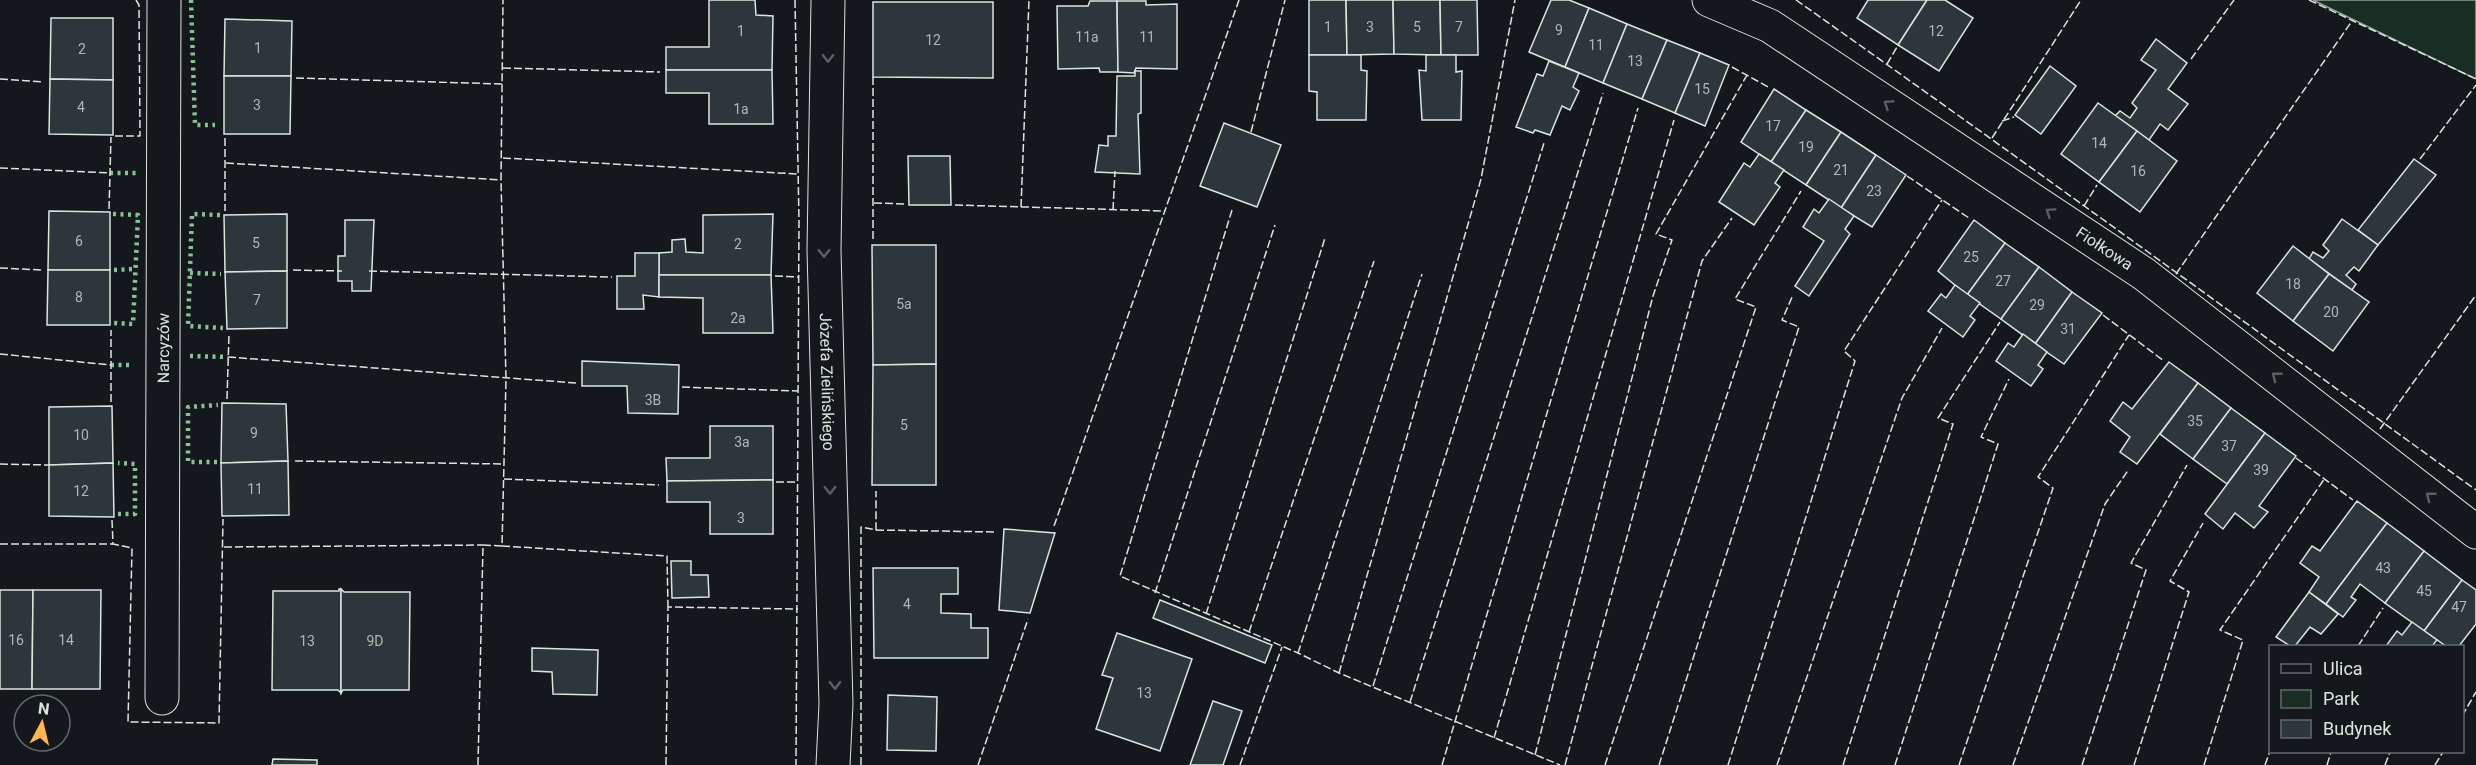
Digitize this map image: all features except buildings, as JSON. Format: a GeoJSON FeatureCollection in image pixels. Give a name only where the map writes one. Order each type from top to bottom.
{"type":"FeatureCollection","features":[{"type":"Feature","properties":{"kind":"street","name":"Narcyzów"},"geometry":{"type":"LineString","coordinates":[[162,698],[164,0]]}},
{"type":"Feature","properties":{"kind":"street","name":"Józefa Zielińskiego"},"geometry":{"type":"LineString","coordinates":[[828,0],[824,250],[836,704],[833,765]]}},
{"type":"Feature","properties":{"kind":"street","name":"Fiołkowa"},"geometry":{"type":"LineString","coordinates":[[1709,0],[1770,26],[2144,274],[2476,532]]}},
{"type":"Feature","properties":{"kind":"green space"},"geometry":{"type":"Polygon","coordinates":[[[2313,0],[2476,0],[2476,79],[2313,0]]]}},
{"type":"Feature","properties":{"kind":"hedge"},"geometry":{"type":"LineString","coordinates":[[191,0],[195,125],[215,125]]}},
{"type":"Feature","properties":{"kind":"hedge"},"geometry":{"type":"LineString","coordinates":[[110,173],[140,173]]}},
{"type":"Feature","properties":{"kind":"hedge"},"geometry":{"type":"LineString","coordinates":[[113,214],[138,215],[133,324],[114,323]]}},
{"type":"Feature","properties":{"kind":"hedge"},"geometry":{"type":"LineString","coordinates":[[220,215],[192,214],[188,326],[223,328]]}},
{"type":"Feature","properties":{"kind":"hedge"},"geometry":{"type":"LineString","coordinates":[[114,270],[134,269]]}},
{"type":"Feature","properties":{"kind":"hedge"},"geometry":{"type":"LineString","coordinates":[[190,273],[221,274]]}},
{"type":"Feature","properties":{"kind":"hedge"},"geometry":{"type":"LineString","coordinates":[[190,356],[228,357]]}},
{"type":"Feature","properties":{"kind":"hedge"},"geometry":{"type":"LineString","coordinates":[[111,365],[132,365]]}},
{"type":"Feature","properties":{"kind":"hedge"},"geometry":{"type":"LineString","coordinates":[[217,462],[188,462],[188,407],[218,405]]}},
{"type":"Feature","properties":{"kind":"hedge"},"geometry":{"type":"LineString","coordinates":[[118,463],[135,464],[135,514],[118,514]]}},
{"type":"Feature","properties":{"kind":"fence"},"geometry":{"type":"LineString","coordinates":[[115,136],[140,136],[139,5],[136,0]]}},
{"type":"Feature","properties":{"kind":"fence"},"geometry":{"type":"LineString","coordinates":[[478,765],[483,545],[502,546],[506,379],[501,180],[503,0]]}},
{"type":"Feature","properties":{"kind":"fence"},"geometry":{"type":"LineString","coordinates":[[795,0],[799,222],[796,765]]}},
{"type":"Feature","properties":{"kind":"fence"},"geometry":{"type":"LineString","coordinates":[[1021,207],[1029,0]]}},
{"type":"Feature","properties":{"kind":"fence"},"geometry":{"type":"LineString","coordinates":[[1054,526],[1239,0]]}},
{"type":"Feature","properties":{"kind":"fence"},"geometry":{"type":"LineString","coordinates":[[1251,132],[1285,0]]}},
{"type":"Feature","properties":{"kind":"fence"},"geometry":{"type":"LineString","coordinates":[[1339,673],[1481,179],[1515,0]]}},
{"type":"Feature","properties":{"kind":"fence"},"geometry":{"type":"LineString","coordinates":[[1796,0],[2476,490]]}},
{"type":"Feature","properties":{"kind":"fence"},"geometry":{"type":"LineString","coordinates":[[1992,138],[2081,0]]}},
{"type":"Feature","properties":{"kind":"fence"},"geometry":{"type":"LineString","coordinates":[[2191,59],[2234,0]]}},
{"type":"Feature","properties":{"kind":"fence"},"geometry":{"type":"LineString","coordinates":[[2309,0],[2476,79]]}},
{"type":"Feature","properties":{"kind":"fence"},"geometry":{"type":"LineString","coordinates":[[2176,274],[2352,21]]}},
{"type":"Feature","properties":{"kind":"fence"},"geometry":{"type":"LineString","coordinates":[[1887,64],[1897,47]]}},
{"type":"Feature","properties":{"kind":"fence"},"geometry":{"type":"LineString","coordinates":[[1732,67],[1770,88]]}},
{"type":"Feature","properties":{"kind":"fence"},"geometry":{"type":"LineString","coordinates":[[503,68],[660,72]]}},
{"type":"Feature","properties":{"kind":"fence"},"geometry":{"type":"LineString","coordinates":[[1535,755],[1653,296],[1672,240],[1656,234],[1747,75]]}},
{"type":"Feature","properties":{"kind":"fence"},"geometry":{"type":"LineString","coordinates":[[873,77],[873,240]]}},
{"type":"Feature","properties":{"kind":"fence"},"geometry":{"type":"LineString","coordinates":[[296,78],[503,84]]}},
{"type":"Feature","properties":{"kind":"fence"},"geometry":{"type":"LineString","coordinates":[[0,79],[43,82]]}},
{"type":"Feature","properties":{"kind":"fence"},"geometry":{"type":"LineString","coordinates":[[2420,159],[2476,85]]}},
{"type":"Feature","properties":{"kind":"fence"},"geometry":{"type":"LineString","coordinates":[[1410,702],[1603,93]]}},
{"type":"Feature","properties":{"kind":"fence"},"geometry":{"type":"LineString","coordinates":[[1442,765],[1638,108]]}},
{"type":"Feature","properties":{"kind":"fence"},"geometry":{"type":"LineString","coordinates":[[2002,121],[2014,117]]}},
{"type":"Feature","properties":{"kind":"fence"},"geometry":{"type":"LineString","coordinates":[[1494,738],[1674,120]]}},
{"type":"Feature","properties":{"kind":"fence"},"geometry":{"type":"LineString","coordinates":[[109,209],[111,137]]}},
{"type":"Feature","properties":{"kind":"fence"},"geometry":{"type":"LineString","coordinates":[[225,138],[225,211]]}},
{"type":"Feature","properties":{"kind":"fence"},"geometry":{"type":"LineString","coordinates":[[1373,686],[1544,143]]}},
{"type":"Feature","properties":{"kind":"fence"},"geometry":{"type":"LineString","coordinates":[[503,158],[798,174]]}},
{"type":"Feature","properties":{"kind":"fence"},"geometry":{"type":"LineString","coordinates":[[226,163],[501,180]]}},
{"type":"Feature","properties":{"kind":"fence"},"geometry":{"type":"LineString","coordinates":[[0,168],[110,173]]}},
{"type":"Feature","properties":{"kind":"fence"},"geometry":{"type":"LineString","coordinates":[[1113,210],[1115,171]]}},
{"type":"Feature","properties":{"kind":"fence"},"geometry":{"type":"LineString","coordinates":[[1907,176],[1969,218]]}},
{"type":"Feature","properties":{"kind":"fence"},"geometry":{"type":"LineString","coordinates":[[2084,206],[2097,185]]}},
{"type":"Feature","properties":{"kind":"fence"},"geometry":{"type":"LineString","coordinates":[[1605,765],[1756,307],[1735,299],[1801,191]]}},
{"type":"Feature","properties":{"kind":"fence"},"geometry":{"type":"LineString","coordinates":[[1728,765],[1855,361],[1844,351],[1942,200]]}},
{"type":"Feature","properties":{"kind":"fence"},"geometry":{"type":"LineString","coordinates":[[874,203],[907,204]]}},
{"type":"Feature","properties":{"kind":"fence"},"geometry":{"type":"LineString","coordinates":[[955,205],[1165,211]]}},
{"type":"Feature","properties":{"kind":"fence"},"geometry":{"type":"LineString","coordinates":[[1232,210],[1120,576],[1339,673],[1560,765]]}},
{"type":"Feature","properties":{"kind":"fence"},"geometry":{"type":"LineString","coordinates":[[1565,765],[1702,261],[1732,218]]}},
{"type":"Feature","properties":{"kind":"fence"},"geometry":{"type":"LineString","coordinates":[[1155,593],[1275,225]]}},
{"type":"Feature","properties":{"kind":"fence"},"geometry":{"type":"LineString","coordinates":[[1206,614],[1325,238]]}},
{"type":"Feature","properties":{"kind":"fence"},"geometry":{"type":"LineString","coordinates":[[1249,632],[1374,261]]}},
{"type":"Feature","properties":{"kind":"fence"},"geometry":{"type":"LineString","coordinates":[[0,268],[43,270]]}},
{"type":"Feature","properties":{"kind":"fence"},"geometry":{"type":"LineString","coordinates":[[293,270],[342,271]]}},
{"type":"Feature","properties":{"kind":"fence"},"geometry":{"type":"LineString","coordinates":[[369,271],[612,277]]}},
{"type":"Feature","properties":{"kind":"fence"},"geometry":{"type":"LineString","coordinates":[[1298,653],[1422,274]]}},
{"type":"Feature","properties":{"kind":"fence"},"geometry":{"type":"LineString","coordinates":[[775,276],[798,277]]}},
{"type":"Feature","properties":{"kind":"fence"},"geometry":{"type":"LineString","coordinates":[[1659,765],[1799,327],[1782,320],[1793,295]]}},
{"type":"Feature","properties":{"kind":"fence"},"geometry":{"type":"LineString","coordinates":[[2380,429],[2476,295]]}},
{"type":"Feature","properties":{"kind":"fence"},"geometry":{"type":"LineString","coordinates":[[2103,315],[2164,361]]}},
{"type":"Feature","properties":{"kind":"fence"},"geometry":{"type":"LineString","coordinates":[[1843,765],[1953,424],[1938,418],[2000,322]]}},
{"type":"Feature","properties":{"kind":"fence"},"geometry":{"type":"LineString","coordinates":[[1777,765],[1902,398],[1942,328]]}},
{"type":"Feature","properties":{"kind":"fence"},"geometry":{"type":"LineString","coordinates":[[111,330],[111,402]]}},
{"type":"Feature","properties":{"kind":"fence"},"geometry":{"type":"LineString","coordinates":[[227,399],[229,334]]}},
{"type":"Feature","properties":{"kind":"fence"},"geometry":{"type":"LineString","coordinates":[[1959,765],[2053,488],[2038,477],[2129,335]]}},
{"type":"Feature","properties":{"kind":"fence"},"geometry":{"type":"LineString","coordinates":[[0,354],[111,365]]}},
{"type":"Feature","properties":{"kind":"fence"},"geometry":{"type":"LineString","coordinates":[[228,357],[576,383]]}},
{"type":"Feature","properties":{"kind":"fence"},"geometry":{"type":"LineString","coordinates":[[1895,765],[1998,444],[1981,437],[2009,379]]}},
{"type":"Feature","properties":{"kind":"fence"},"geometry":{"type":"LineString","coordinates":[[682,387],[798,391]]}},
{"type":"Feature","properties":{"kind":"fence"},"geometry":{"type":"LineString","coordinates":[[2296,458],[2353,500]]}},
{"type":"Feature","properties":{"kind":"fence"},"geometry":{"type":"LineString","coordinates":[[295,461],[504,464]]}},
{"type":"Feature","properties":{"kind":"fence"},"geometry":{"type":"LineString","coordinates":[[0,464],[49,465]]}},
{"type":"Feature","properties":{"kind":"fence"},"geometry":{"type":"LineString","coordinates":[[2082,765],[2146,570],[2131,563],[2187,465]]}},
{"type":"Feature","properties":{"kind":"fence"},"geometry":{"type":"LineString","coordinates":[[2013,765],[2105,504],[2129,469]]}},
{"type":"Feature","properties":{"kind":"fence"},"geometry":{"type":"LineString","coordinates":[[2204,765],[2243,640],[2220,630],[2325,478]]}},
{"type":"Feature","properties":{"kind":"fence"},"geometry":{"type":"LineString","coordinates":[[504,479],[659,485]]}},
{"type":"Feature","properties":{"kind":"fence"},"geometry":{"type":"LineString","coordinates":[[776,482],[798,482]]}},
{"type":"Feature","properties":{"kind":"fence"},"geometry":{"type":"LineString","coordinates":[[861,765],[861,527],[876,530],[876,491]]}},
{"type":"Feature","properties":{"kind":"fence"},"geometry":{"type":"LineString","coordinates":[[112,520],[113,544],[132,548],[128,722],[219,723],[223,519]]}},
{"type":"Feature","properties":{"kind":"fence"},"geometry":{"type":"LineString","coordinates":[[2134,765],[2189,592],[2170,581],[2203,523]]}},
{"type":"Feature","properties":{"kind":"fence"},"geometry":{"type":"LineString","coordinates":[[876,530],[996,532]]}},
{"type":"Feature","properties":{"kind":"fence"},"geometry":{"type":"LineString","coordinates":[[0,544],[113,544]]}},
{"type":"Feature","properties":{"kind":"fence"},"geometry":{"type":"LineString","coordinates":[[224,547],[483,545]]}},
{"type":"Feature","properties":{"kind":"fence"},"geometry":{"type":"LineString","coordinates":[[502,546],[667,556],[668,607]]}},
{"type":"Feature","properties":{"kind":"fence"},"geometry":{"type":"LineString","coordinates":[[666,765],[668,607],[798,609]]}},
{"type":"Feature","properties":{"kind":"fence"},"geometry":{"type":"LineString","coordinates":[[2359,645],[2383,608]]}},
{"type":"Feature","properties":{"kind":"fence"},"geometry":{"type":"LineString","coordinates":[[978,765],[1028,619]]}},
{"type":"Feature","properties":{"kind":"fence"},"geometry":{"type":"LineString","coordinates":[[1240,765],[1282,647]]}},
{"type":"Feature","properties":{"kind":"fence"},"geometry":{"type":"LineString","coordinates":[[2464,713],[2476,692]]}},
{"type":"Feature","properties":{"kind":"fence"},"geometry":{"type":"LineString","coordinates":[[2265,765],[2269,753]]}},
{"type":"Feature","properties":{"kind":"fence"},"geometry":{"type":"LineString","coordinates":[[2327,765],[2331,753]]}},
{"type":"Feature","properties":{"kind":"fence"},"geometry":{"type":"LineString","coordinates":[[2385,765],[2390,753]]}},
{"type":"Feature","properties":{"kind":"fence"},"geometry":{"type":"LineString","coordinates":[[2435,765],[2442,753]]}}]}
